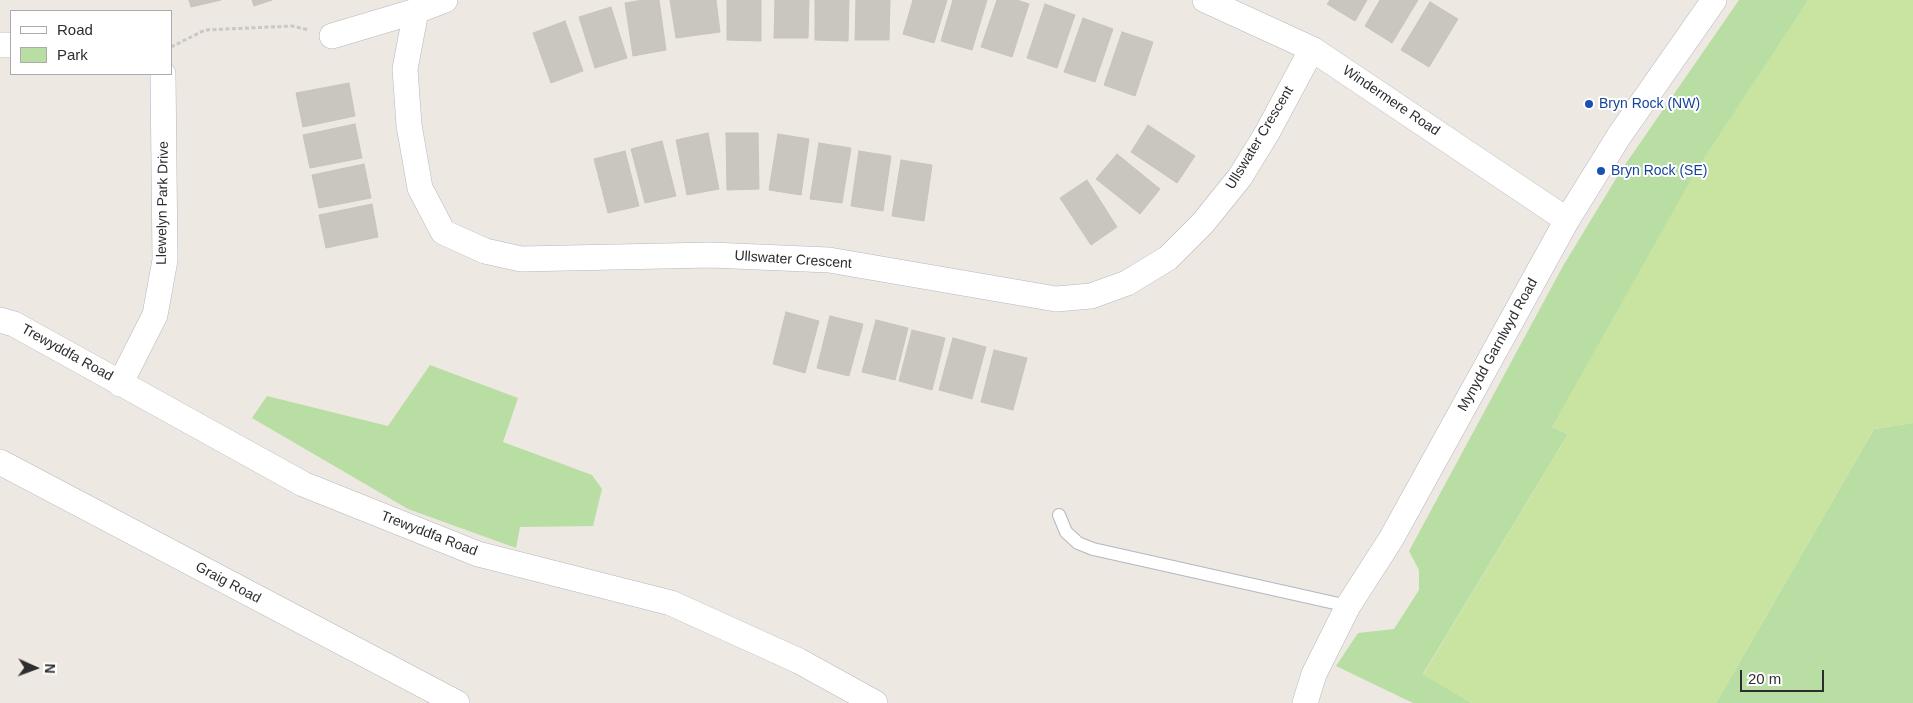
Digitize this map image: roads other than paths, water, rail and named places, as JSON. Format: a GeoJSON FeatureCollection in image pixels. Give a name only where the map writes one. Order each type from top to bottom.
{"type":"FeatureCollection","features":[{"type":"Feature","properties":{"kind":"street"},"geometry":{"type":"LineString","coordinates":[[332,36],[416,11],[445,0]]}},
{"type":"Feature","properties":{"kind":"street","name":"Windermere Road"},"geometry":{"type":"LineString","coordinates":[[1205,0],[1312,48],[1567,220]]}},
{"type":"Feature","properties":{"kind":"street","name":"Mynydd Garnlwyd Road"},"geometry":{"type":"LineString","coordinates":[[1305,703],[1314,674],[1348,606],[1391,539],[1567,220],[1619,136],[1714,0]]}},
{"type":"Feature","properties":{"kind":"street","name":"Ullswater Crescent"},"geometry":{"type":"LineString","coordinates":[[416,11],[405,69],[409,125],[420,188],[444,232],[484,251],[521,259],[711,255],[829,260],[1056,298],[1091,296],[1127,283],[1168,258],[1203,223],[1240,177],[1312,48]]}},
{"type":"Feature","properties":{"kind":"street","name":"Llewelyn Park Drive"},"geometry":{"type":"LineString","coordinates":[[120,384],[155,315],[165,260],[163,75]]}},
{"type":"Feature","properties":{"kind":"street","name":"Trewyddfa Road"},"geometry":{"type":"LineString","coordinates":[[0,320],[14,324],[303,484],[478,554],[671,603],[799,661],[875,703]]}},
{"type":"Feature","properties":{"kind":"street","name":"Graig Road"},"geometry":{"type":"LineString","coordinates":[[0,462],[457,703]]}},
{"type":"Feature","properties":{"kind":"lane"},"geometry":{"type":"LineString","coordinates":[[1059,515],[1066,532],[1078,543],[1093,549],[1348,606]]}},
{"type":"Feature","properties":{"kind":"place","name":"Bryn Rock (NW)"},"geometry":{"type":"Point","coordinates":[1589,104]}},
{"type":"Feature","properties":{"kind":"place","name":"Bryn Rock (SE)"},"geometry":{"type":"Point","coordinates":[1601,171]}}]}
